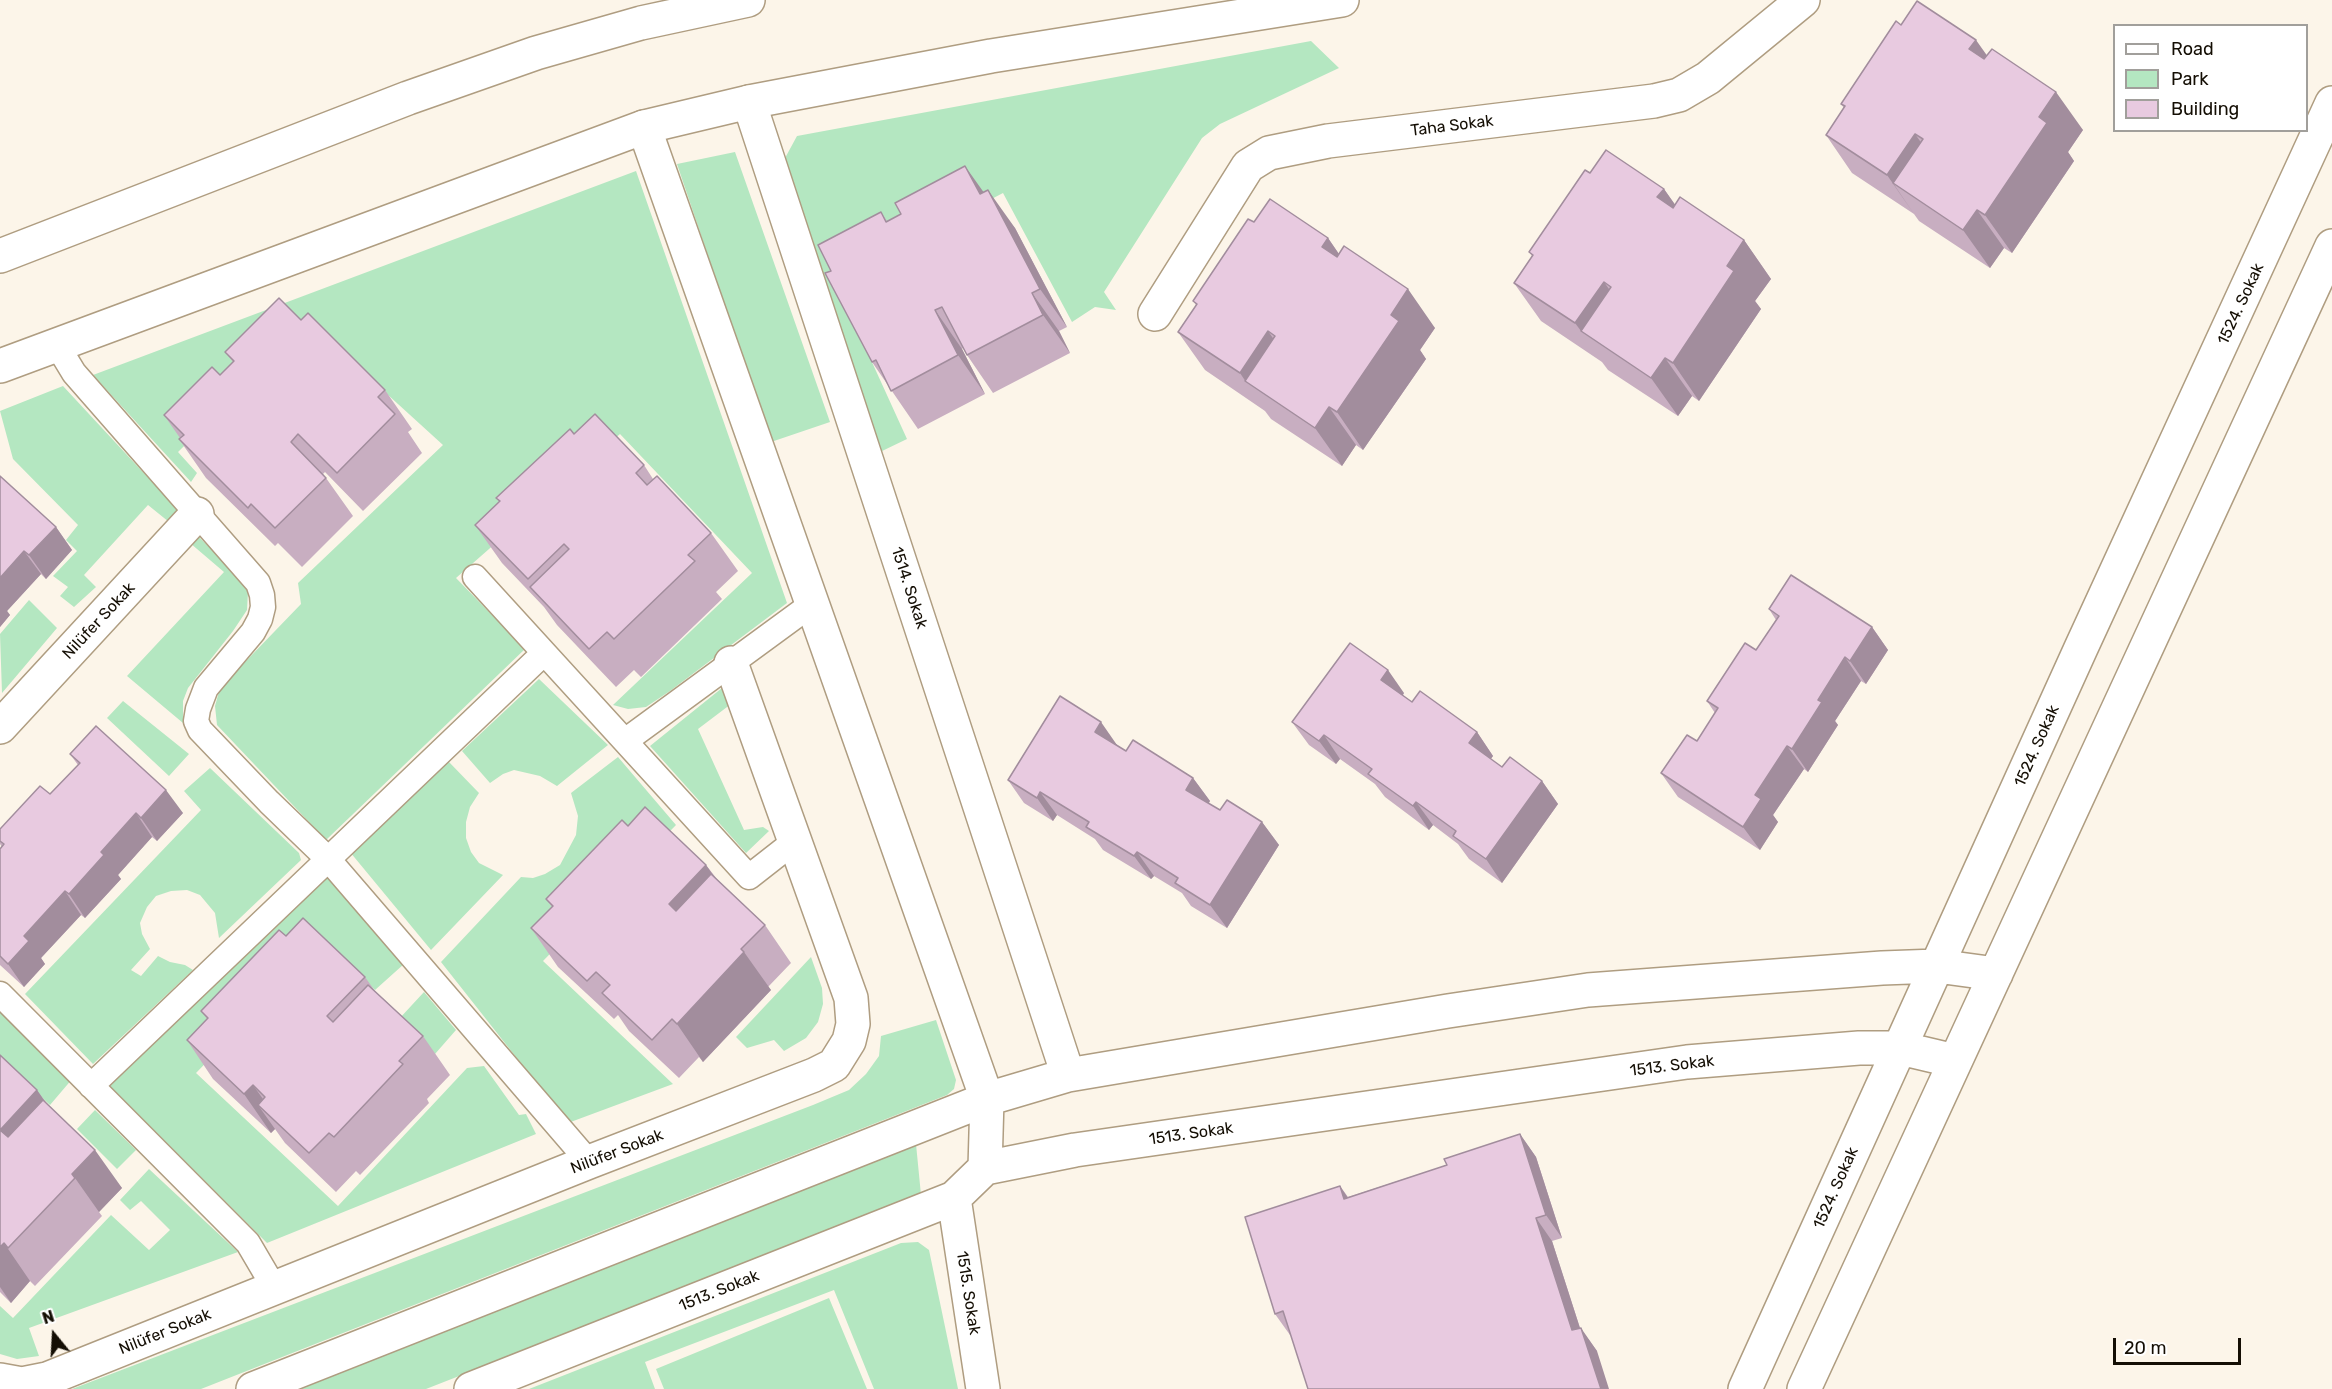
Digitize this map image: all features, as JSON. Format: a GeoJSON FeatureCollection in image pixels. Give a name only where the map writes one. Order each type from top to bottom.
{"type":"FeatureCollection","features":[{"type":"Feature","properties":{"kind":"street"},"geometry":{"type":"LineString","coordinates":[[0,256],[408,98],[536,53],[641,23],[748,0]]}},
{"type":"Feature","properties":{"kind":"street"},"geometry":{"type":"LineString","coordinates":[[0,366],[644,127],[749,102],[991,56],[1342,0]]}},
{"type":"Feature","properties":{"kind":"street","name":"Taha Sokak"},"geometry":{"type":"LineString","coordinates":[[1155,314],[1248,166],[1269,153],[1328,141],[1654,101],[1679,95],[1708,78],[1803,0]]}},
{"type":"Feature","properties":{"kind":"street","name":"1514. Sokak"},"geometry":{"type":"LineString","coordinates":[[749,102],[1068,1075]]}},
{"type":"Feature","properties":{"kind":"street","name":"1524. Sokak"},"geometry":{"type":"LineString","coordinates":[[1745,1389],[2332,104]]}},
{"type":"Feature","properties":{"kind":"street"},"geometry":{"type":"LineString","coordinates":[[644,127],[987,1099],[985,1168]]}},
{"type":"Feature","properties":{"kind":"street"},"geometry":{"type":"LineString","coordinates":[[1803,1389],[2332,246]]}},
{"type":"Feature","properties":{"kind":"street","name":"Nilüfer Sokak"},"geometry":{"type":"LineString","coordinates":[[0,727],[197,514]]}},
{"type":"Feature","properties":{"kind":"street","name":"Nilüfer Sokak"},"geometry":{"type":"LineString","coordinates":[[0,1380],[22,1384],[47,1379],[589,1162],[814,1075],[834,1065],[843,1054],[849,1041],[853,1024],[851,998],[731,663]]}},
{"type":"Feature","properties":{"kind":"street"},"geometry":{"type":"LineString","coordinates":[[253,1389],[987,1099],[1068,1075],[1448,1011],[1588,990],[1859,969],[1937,966],[1996,974]]}},
{"type":"Feature","properties":{"kind":"street","name":"1513. Sokak"},"geometry":{"type":"LineString","coordinates":[[471,1389],[954,1198],[985,1168],[1075,1150],[1687,1062],[1859,1048],[1900,1048],[1955,1060]]}},
{"type":"Feature","properties":{"kind":"street","name":"1515. Sokak"},"geometry":{"type":"LineString","coordinates":[[954,1198],[983,1389]]}},
{"type":"Feature","properties":{"kind":"lane"},"geometry":{"type":"LineString","coordinates":[[57,345],[74,373],[258,583],[263,607],[260,619],[253,632],[206,688],[196,721],[200,730],[328,859],[589,1162]]}},
{"type":"Feature","properties":{"kind":"lane"},"geometry":{"type":"LineString","coordinates":[[475,577],[749,877],[795,841]]}},
{"type":"Feature","properties":{"kind":"lane"},"geometry":{"type":"LineString","coordinates":[[625,741],[812,603]]}},
{"type":"Feature","properties":{"kind":"lane"},"geometry":{"type":"LineString","coordinates":[[91,1086],[544,653]]}},
{"type":"Feature","properties":{"kind":"lane"},"geometry":{"type":"LineString","coordinates":[[0,994],[248,1244],[275,1289]]}},
{"type":"Feature","properties":{"kind":"green space"},"geometry":{"type":"Polygon","coordinates":[[[1311,41],[1339,68],[1220,124],[1202,138],[1104,292],[1116,310],[1095,307],[1072,322],[1003,193],[835,281],[907,439],[880,452],[778,171],[797,136],[1311,41]]]}},
{"type":"Feature","properties":{"kind":"green space"},"geometry":{"type":"Polygon","coordinates":[[[735,152],[830,422],[771,442],[677,164],[735,152]]]}},
{"type":"Feature","properties":{"kind":"green space"},"geometry":{"type":"Polygon","coordinates":[[[636,171],[787,603],[646,707],[628,709],[613,705],[752,573],[620,434],[456,578],[525,649],[326,840],[217,725],[215,706],[220,688],[301,604],[298,583],[443,445],[309,323],[178,452],[197,473],[191,482],[93,375],[636,171]]]}},
{"type":"Feature","properties":{"kind":"green space"},"geometry":{"type":"Polygon","coordinates":[[[63,386],[179,511],[169,522],[148,505],[84,575],[96,587],[74,607],[60,596],[68,587],[53,576],[77,551],[66,540],[78,525],[13,459],[0,411],[63,386]]]}},
{"type":"Feature","properties":{"kind":"green space"},"geometry":{"type":"Polygon","coordinates":[[[196,534],[243,581],[248,592],[247,610],[188,688],[183,701],[183,723],[127,676],[224,572],[190,543],[196,534]]]}},
{"type":"Feature","properties":{"kind":"green space"},"geometry":{"type":"Polygon","coordinates":[[[29,600],[57,628],[2,693],[0,634],[29,600]]]}},
{"type":"Feature","properties":{"kind":"green space"},"geometry":{"type":"Polygon","coordinates":[[[539,679],[608,745],[557,786],[540,776],[514,770],[490,783],[462,751],[539,679]]]}},
{"type":"Feature","properties":{"kind":"green space"},"geometry":{"type":"Polygon","coordinates":[[[722,688],[731,704],[698,729],[744,830],[763,827],[769,831],[746,853],[650,746],[722,688]]]}},
{"type":"Feature","properties":{"kind":"green space"},"geometry":{"type":"Polygon","coordinates":[[[123,701],[189,754],[169,776],[107,718],[123,701]]]}},
{"type":"Feature","properties":{"kind":"green space"},"geometry":{"type":"Polygon","coordinates":[[[618,757],[676,825],[543,961],[673,1084],[568,1123],[441,962],[521,877],[533,878],[560,865],[576,835],[578,816],[571,793],[618,757]]]}},
{"type":"Feature","properties":{"kind":"green space"},"geometry":{"type":"Polygon","coordinates":[[[448,761],[479,793],[470,807],[466,822],[466,838],[471,852],[479,863],[503,875],[431,950],[350,852],[448,761]]]}},
{"type":"Feature","properties":{"kind":"green space"},"geometry":{"type":"Polygon","coordinates":[[[210,768],[299,853],[301,860],[219,938],[215,913],[200,895],[187,890],[171,891],[156,896],[147,907],[140,923],[142,934],[150,949],[131,970],[141,976],[158,956],[193,970],[93,1064],[25,994],[201,810],[184,791],[210,768]]]}},
{"type":"Feature","properties":{"kind":"green space"},"geometry":{"type":"Polygon","coordinates":[[[330,872],[404,964],[375,990],[323,942],[196,1073],[338,1206],[467,1068],[484,1066],[519,1115],[526,1114],[536,1134],[267,1243],[110,1086],[330,872]]]}},
{"type":"Feature","properties":{"kind":"green space"},"geometry":{"type":"Polygon","coordinates":[[[811,957],[822,988],[823,1004],[818,1022],[806,1038],[784,1051],[774,1040],[747,1048],[736,1037],[811,957]]]}},
{"type":"Feature","properties":{"kind":"green space"},"geometry":{"type":"Polygon","coordinates":[[[424,992],[456,1030],[435,1054],[399,1019],[424,992]]]}},
{"type":"Feature","properties":{"kind":"green space"},"geometry":{"type":"Polygon","coordinates":[[[0,1009],[73,1078],[50,1105],[0,1060],[0,1009]]]}},
{"type":"Feature","properties":{"kind":"green space"},"geometry":{"type":"Polygon","coordinates":[[[936,1020],[956,1080],[954,1089],[947,1095],[201,1389],[72,1389],[849,1090],[866,1074],[879,1056],[881,1036],[936,1020]]]}},
{"type":"Feature","properties":{"kind":"green space"},"geometry":{"type":"Polygon","coordinates":[[[95,1110],[136,1150],[117,1169],[77,1129],[95,1110]]]}},
{"type":"Feature","properties":{"kind":"green space"},"geometry":{"type":"Polygon","coordinates":[[[916,1144],[921,1195],[426,1389],[299,1389],[916,1144]]]}},
{"type":"Feature","properties":{"kind":"green space"},"geometry":{"type":"Polygon","coordinates":[[[149,1169],[238,1252],[29,1328],[39,1356],[17,1359],[0,1354],[0,1306],[13,1318],[111,1215],[149,1250],[170,1230],[141,1201],[130,1210],[120,1200],[149,1169]]]}},
{"type":"Feature","properties":{"kind":"green space"},"geometry":{"type":"Polygon","coordinates":[[[918,1242],[929,1250],[958,1389],[874,1389],[834,1290],[645,1362],[655,1389],[529,1389],[901,1243],[918,1242]]]}},
{"type":"Feature","properties":{"kind":"green space"},"geometry":{"type":"Polygon","coordinates":[[[829,1298],[867,1389],[664,1389],[656,1369],[829,1298]]]}},
{"type":"Feature","properties":{"kind":"building"},"geometry":{"type":"Polygon","coordinates":[[[1917,1],[1976,40],[1969,49],[1984,59],[1992,49],[2056,92],[2039,117],[2047,123],[1985,215],[1977,210],[1963,230],[1893,183],[1923,139],[1915,134],[1887,175],[1826,135],[1845,106],[1841,104],[1896,21],[1901,25],[1917,1]]]}},
{"type":"Feature","properties":{"kind":"building"},"geometry":{"type":"Polygon","coordinates":[[[1606,150],[1664,189],[1657,197],[1673,208],[1680,197],[1744,240],[1727,266],[1734,271],[1673,363],[1665,358],[1651,378],[1581,331],[1611,287],[1604,282],[1575,323],[1514,283],[1533,255],[1529,252],[1585,170],[1590,173],[1606,150]]]}},
{"type":"Feature","properties":{"kind":"building"},"geometry":{"type":"Polygon","coordinates":[[[965,166],[980,194],[988,190],[1040,289],[1032,293],[1043,315],[967,355],[942,307],[935,310],[958,355],[891,391],[876,360],[872,362],[825,273],[831,271],[818,245],[881,212],[886,222],[901,214],[895,203],[965,166]]]}},
{"type":"Feature","properties":{"kind":"building"},"geometry":{"type":"Polygon","coordinates":[[[1270,199],[1328,238],[1322,247],[1337,257],[1344,246],[1408,289],[1391,315],[1399,321],[1337,412],[1329,407],[1315,428],[1245,381],[1275,336],[1268,331],[1240,373],[1178,332],[1197,304],[1193,301],[1248,219],[1254,222],[1270,199]]]}},
{"type":"Feature","properties":{"kind":"building"},"geometry":{"type":"Polygon","coordinates":[[[279,298],[301,320],[308,313],[385,390],[378,397],[395,414],[337,473],[298,434],[291,442],[326,478],[275,528],[251,504],[248,508],[179,439],[184,435],[164,415],[212,367],[220,375],[234,361],[225,352],[279,298]]]}},
{"type":"Feature","properties":{"kind":"building"},"geometry":{"type":"Polygon","coordinates":[[[595,414],[644,465],[636,473],[647,485],[657,476],[711,533],[688,555],[695,561],[614,639],[607,632],[589,649],[530,587],[569,549],[564,544],[528,579],[475,525],[500,501],[496,498],[570,429],[574,434],[595,414]]]}},
{"type":"Feature","properties":{"kind":"building"},"geometry":{"type":"Polygon","coordinates":[[[0,476],[56,527],[29,555],[24,551],[0,578],[0,476]]]}},
{"type":"Feature","properties":{"kind":"building"},"geometry":{"type":"Polygon","coordinates":[[[1791,575],[1872,627],[1850,661],[1845,657],[1818,700],[1822,702],[1792,749],[1787,746],[1755,795],[1761,799],[1743,827],[1661,773],[1687,735],[1697,741],[1718,708],[1707,701],[1745,643],[1756,650],[1779,616],[1769,609],[1791,575]]]}},
{"type":"Feature","properties":{"kind":"building"},"geometry":{"type":"Polygon","coordinates":[[[1350,643],[1388,670],[1381,680],[1412,702],[1420,691],[1477,732],[1469,743],[1502,767],[1510,757],[1542,781],[1486,859],[1453,836],[1456,831],[1416,802],[1413,806],[1368,774],[1372,769],[1324,735],[1319,741],[1292,722],[1350,643]]]}},
{"type":"Feature","properties":{"kind":"building"},"geometry":{"type":"Polygon","coordinates":[[[1060,696],[1101,722],[1095,732],[1126,751],[1133,740],[1193,778],[1186,790],[1220,810],[1227,800],[1262,822],[1210,905],[1175,883],[1178,878],[1137,852],[1134,856],[1086,827],[1089,822],[1040,792],[1037,798],[1008,780],[1060,696]]]}},
{"type":"Feature","properties":{"kind":"building"},"geometry":{"type":"Polygon","coordinates":[[[96,726],[166,790],[141,818],[136,813],[101,852],[104,855],[69,894],[65,891],[24,936],[29,941],[8,964],[0,956],[0,849],[4,844],[0,841],[0,829],[40,786],[50,794],[80,763],[70,754],[96,726]]]}},
{"type":"Feature","properties":{"kind":"building"},"geometry":{"type":"Polygon","coordinates":[[[645,807],[706,865],[669,904],[676,911],[711,874],[765,925],[741,949],[744,952],[677,1024],[672,1019],[652,1040],[602,993],[610,985],[596,972],[587,981],[531,928],[553,906],[546,899],[622,820],[628,826],[645,807]]]}},
{"type":"Feature","properties":{"kind":"building"},"geometry":{"type":"Polygon","coordinates":[[[303,918],[365,977],[327,1016],[333,1022],[368,985],[423,1036],[399,1061],[403,1064],[334,1137],[329,1133],[309,1153],[258,1105],[265,1097],[253,1085],[244,1094],[187,1040],[208,1018],[201,1011],[279,930],[286,936],[303,918]]]}},
{"type":"Feature","properties":{"kind":"building"},"geometry":{"type":"Polygon","coordinates":[[[0,1055],[37,1090],[0,1130],[0,1055]]]}},
{"type":"Feature","properties":{"kind":"building"},"geometry":{"type":"Polygon","coordinates":[[[43,1100],[95,1150],[72,1174],[75,1178],[8,1248],[4,1243],[0,1247],[0,1130],[8,1137],[43,1100]]]}},
{"type":"Feature","properties":{"kind":"building"},"geometry":{"type":"Polygon","coordinates":[[[1520,1134],[1546,1215],[1536,1218],[1572,1330],[1581,1328],[1601,1389],[1308,1389],[1283,1311],[1275,1314],[1245,1217],[1340,1186],[1344,1199],[1447,1165],[1444,1159],[1520,1134]]]}}]}
